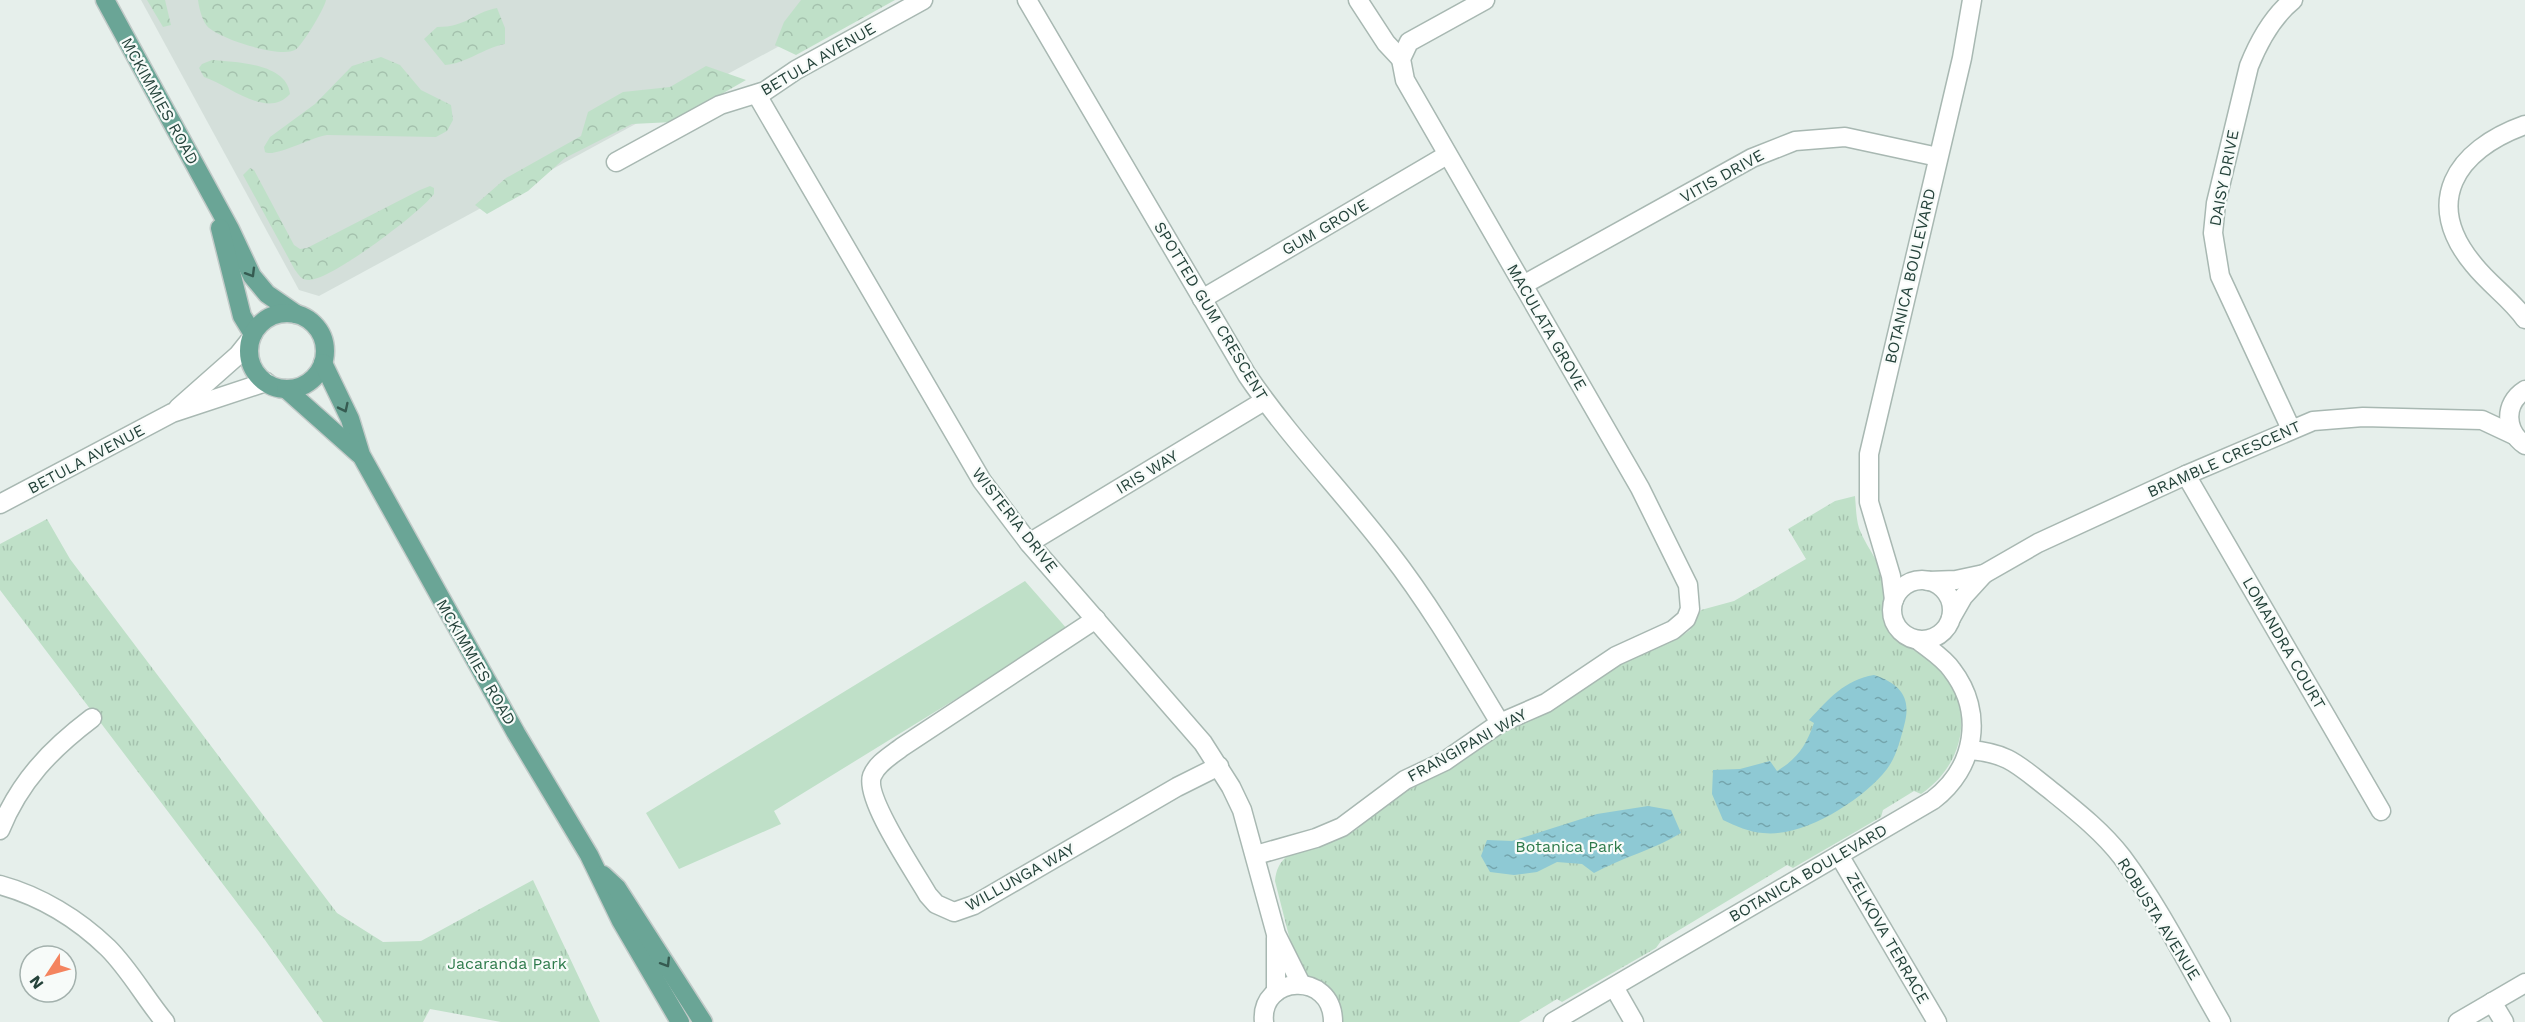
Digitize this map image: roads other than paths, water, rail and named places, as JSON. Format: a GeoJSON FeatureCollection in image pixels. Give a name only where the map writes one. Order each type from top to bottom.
{"type":"FeatureCollection","features":[{"type":"Feature","properties":{"kind":"main road","name":"MCKIMMIES ROAD"},"geometry":{"type":"LineString","coordinates":[[105,0],[214,203],[230,228],[257,283],[280,305],[296,314]]}},
{"type":"Feature","properties":{"kind":"main road","name":"MCKIMMIES ROAD"},"geometry":{"type":"LineString","coordinates":[[214,203],[235,294],[251,337]]}},
{"type":"Feature","properties":{"kind":"main road"},"geometry":{"type":"LineString","coordinates":[[282,313],[296,314],[313,324],[319,331],[324,350],[322,363],[308,382],[286,389],[266,382],[251,364],[251,337],[270,317],[282,313]]}},
{"type":"Feature","properties":{"kind":"main road","name":"MCKIMMIES ROAD"},"geometry":{"type":"LineString","coordinates":[[322,363],[350,419],[361,455],[510,723],[589,855],[621,921],[680,1022]]}},
{"type":"Feature","properties":{"kind":"main road","name":"MCKIMMIES ROAD"},"geometry":{"type":"LineString","coordinates":[[286,389],[361,455]]}},
{"type":"Feature","properties":{"kind":"main road","name":"MCKIMMIES ROAD"},"geometry":{"type":"LineString","coordinates":[[593,867],[617,888],[703,1022]]}},
{"type":"Feature","properties":{"kind":"street","name":"BETULA AVENUE"},"geometry":{"type":"LineString","coordinates":[[615,162],[720,105],[757,95],[796,70],[923,0]]}},
{"type":"Feature","properties":{"kind":"street","name":"SPOTTED GUM CRESCENT"},"geometry":{"type":"LineString","coordinates":[[1027,0],[1264,401],[1348,499],[1414,584],[1500,723]]}},
{"type":"Feature","properties":{"kind":"street","name":"MACULATA GROVE"},"geometry":{"type":"LineString","coordinates":[[1358,0],[1386,43],[1401,59],[1405,80],[1640,488],[1688,585],[1691,598]]}},
{"type":"Feature","properties":{"kind":"street"},"geometry":{"type":"LineString","coordinates":[[1401,59],[1409,42],[1485,0]]}},
{"type":"Feature","properties":{"kind":"street","name":"BOTANICA BOULEVARD"},"geometry":{"type":"LineString","coordinates":[[1894,600],[1891,576],[1869,502],[1869,454],[1966,37],[1971,0]]}},
{"type":"Feature","properties":{"kind":"street","name":"DAISY DRIVE"},"geometry":{"type":"LineString","coordinates":[[2290,429],[2220,276],[2213,233],[2216,202],[2249,66],[2271,24],[2293,0]]}},
{"type":"Feature","properties":{"kind":"street","name":"WISTERIA DRIVE"},"geometry":{"type":"LineString","coordinates":[[757,95],[982,481],[1029,543],[1203,743],[1219,766],[1242,810],[1276,934],[1301,984]]}},
{"type":"Feature","properties":{"kind":"street"},"geometry":{"type":"LineString","coordinates":[[2525,125],[2498,138],[2467,162],[2456,174],[2447,202],[2448,217],[2461,248],[2525,319]]}},
{"type":"Feature","properties":{"kind":"street","name":"VITIS DRIVE"},"geometry":{"type":"LineString","coordinates":[[1523,285],[1752,158],[1795,141],[1845,137],[1938,157]]}},
{"type":"Feature","properties":{"kind":"street","name":"GUM GROVE"},"geometry":{"type":"LineString","coordinates":[[1202,299],[1447,155]]}},
{"type":"Feature","properties":{"kind":"street","name":"BETULA AVENUE"},"geometry":{"type":"LineString","coordinates":[[172,413],[238,355],[251,337]]}},
{"type":"Feature","properties":{"kind":"street","name":"BETULA AVENUE"},"geometry":{"type":"LineString","coordinates":[[0,504],[172,413],[266,382]]}},
{"type":"Feature","properties":{"kind":"street"},"geometry":{"type":"LineString","coordinates":[[2481,420],[2522,391]]}},
{"type":"Feature","properties":{"kind":"street"},"geometry":{"type":"LineString","coordinates":[[2522,391],[2508,416],[2525,459]]}},
{"type":"Feature","properties":{"kind":"street","name":"IRIS WAY"},"geometry":{"type":"LineString","coordinates":[[1029,543],[1264,401]]}},
{"type":"Feature","properties":{"kind":"street","name":"BRAMBLE CRESCENT"},"geometry":{"type":"LineString","coordinates":[[1948,623],[1963,597],[1984,574],[2038,543],[2186,475],[2313,421],[2334,418],[2481,420],[2519,440]]}},
{"type":"Feature","properties":{"kind":"street","name":"LOMANDRA COURT"},"geometry":{"type":"LineString","coordinates":[[2186,475],[2381,811]]}},
{"type":"Feature","properties":{"kind":"street"},"geometry":{"type":"LineString","coordinates":[[1884,551],[1924,581],[1945,591],[1952,609],[1948,623],[1934,638],[1918,640],[1909,637],[1896,626],[1893,618],[1894,600],[1904,586],[1924,581]]}},
{"type":"Feature","properties":{"kind":"street","name":"BRAMBLE CRESCENT"},"geometry":{"type":"LineString","coordinates":[[1924,581],[1956,580],[1984,574]]}},
{"type":"Feature","properties":{"kind":"street","name":"FRANGIPANI WAY"},"geometry":{"type":"LineString","coordinates":[[1256,855],[1316,838],[1342,827],[1405,780],[1445,761],[1500,723],[1545,702],[1616,656],[1674,630],[1686,619],[1691,598]]}},
{"type":"Feature","properties":{"kind":"street","name":"WILLUNGA WAY"},"geometry":{"type":"LineString","coordinates":[[1096,619],[902,747],[880,764],[872,774],[870,785],[875,804],[928,895],[936,904],[954,912],[974,905],[1177,787],[1219,766]]}},
{"type":"Feature","properties":{"kind":"street","name":"BOTANICA BOULEVARD"},"geometry":{"type":"LineString","coordinates":[[1948,623],[1952,669]]}},
{"type":"Feature","properties":{"kind":"street","name":"BOTANICA BOULEVARD"},"geometry":{"type":"LineString","coordinates":[[1553,1022],[1945,791],[1955,780],[1969,750],[1973,720],[1970,703],[1952,669],[1918,640]]}},
{"type":"Feature","properties":{"kind":"street"},"geometry":{"type":"LineString","coordinates":[[0,830],[18,792],[37,766],[59,743],[92,718]]}},
{"type":"Feature","properties":{"kind":"street","name":"ROBUSTA AVENUE"},"geometry":{"type":"LineString","coordinates":[[1969,750],[1995,752],[2010,758],[2081,814],[2102,835],[2141,886],[2221,1022]]}},
{"type":"Feature","properties":{"kind":"street","name":"ZELKOVA TERRACE"},"geometry":{"type":"LineString","coordinates":[[1839,855],[1937,1022]]}},
{"type":"Feature","properties":{"kind":"street"},"geometry":{"type":"LineString","coordinates":[[0,885],[48,904],[82,926],[108,949],[165,1022]]}},
{"type":"Feature","properties":{"kind":"street","name":"WISTERIA DRIVE"},"geometry":{"type":"LineString","coordinates":[[1269,1006],[1276,934]]}},
{"type":"Feature","properties":{"kind":"street"},"geometry":{"type":"LineString","coordinates":[[2458,1022],[2525,983]]}},
{"type":"Feature","properties":{"kind":"street"},"geometry":{"type":"LineString","coordinates":[[1250,1022],[1292,985],[1301,984],[1320,992],[1327,1000],[1333,1022]]}},
{"type":"Feature","properties":{"kind":"street"},"geometry":{"type":"LineString","coordinates":[[1614,987],[1634,1022]]}},
{"type":"Feature","properties":{"kind":"street"},"geometry":{"type":"LineString","coordinates":[[2492,1002],[2504,1022]]}},
{"type":"Feature","properties":{"kind":"water"},"geometry":{"type":"Polygon","coordinates":[[[1874,675],[1891,683],[1902,693],[1906,707],[1904,726],[1895,754],[1887,769],[1876,781],[1848,804],[1813,823],[1796,829],[1779,833],[1763,833],[1723,820],[1712,794],[1713,770],[1740,769],[1770,761],[1777,771],[1800,751],[1814,723],[1809,720],[1823,705],[1854,681],[1874,675]]]}},
{"type":"Feature","properties":{"kind":"water"},"geometry":{"type":"Polygon","coordinates":[[[1648,806],[1671,810],[1681,833],[1594,873],[1582,864],[1557,862],[1537,872],[1514,875],[1490,872],[1481,856],[1487,840],[1512,841],[1597,814],[1648,806]]]}},
{"type":"Feature","properties":{"kind":"park label","name":"Botanica Park"},"geometry":{"type":"Point","coordinates":[1569,846]}},
{"type":"Feature","properties":{"kind":"park label","name":"Jacaranda Park"},"geometry":{"type":"Point","coordinates":[507,963]}}]}
